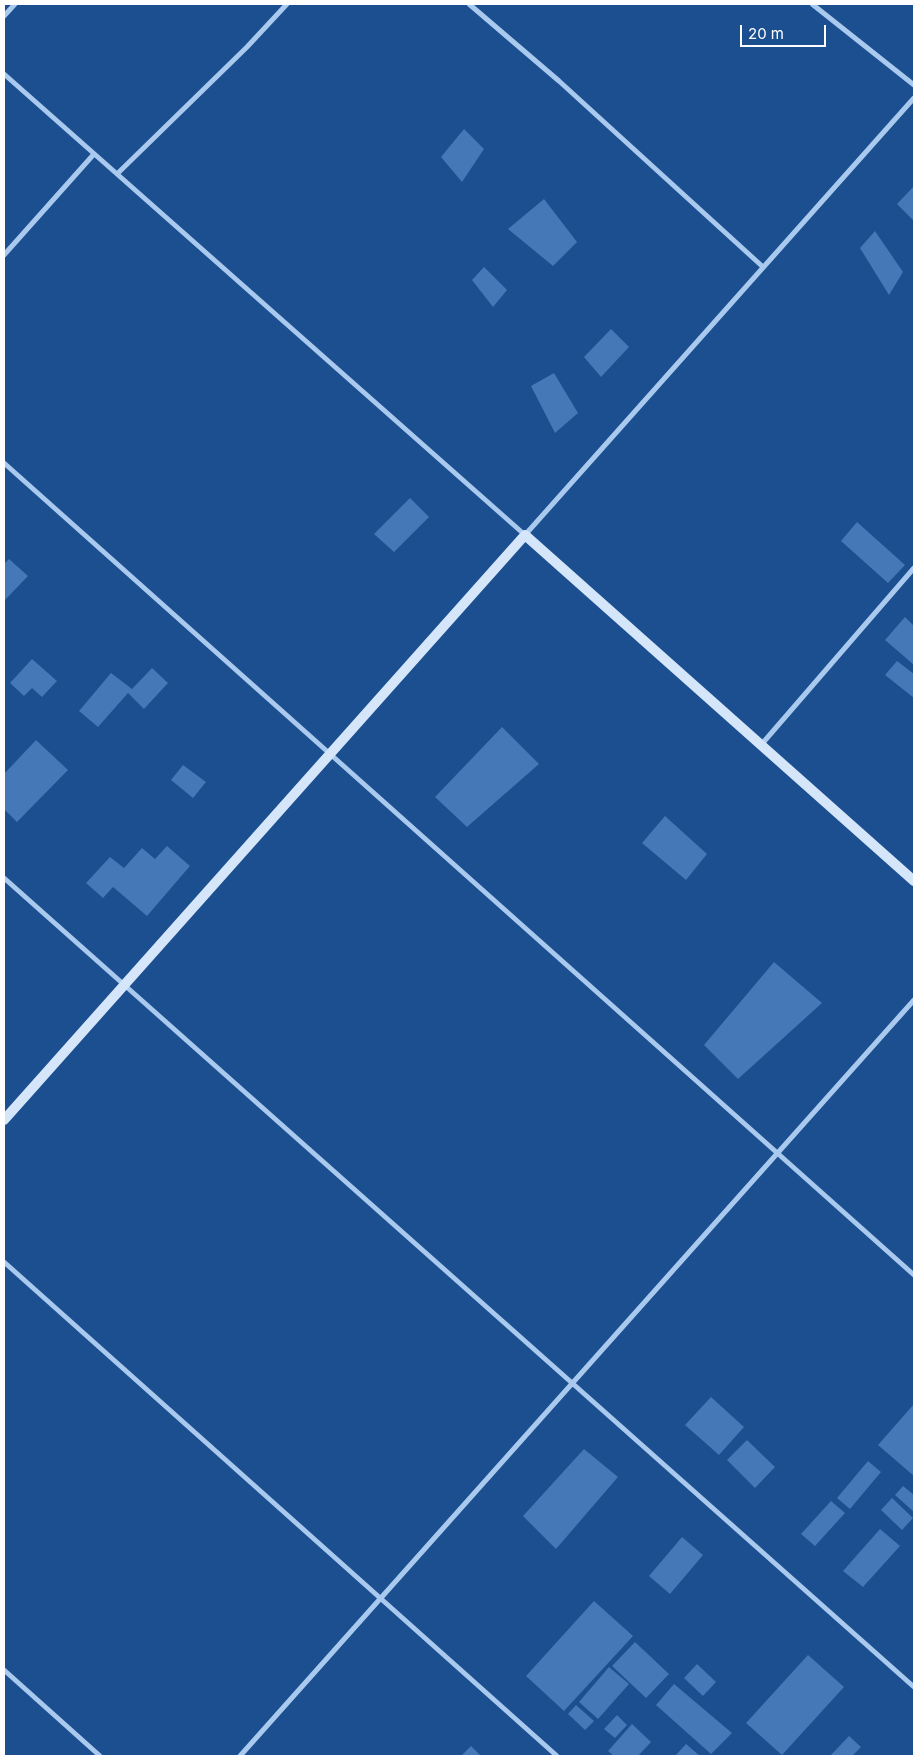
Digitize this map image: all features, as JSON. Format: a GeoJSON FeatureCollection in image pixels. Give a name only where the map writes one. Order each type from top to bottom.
{"type":"FeatureCollection","features":[{"type":"Feature","properties":{"kind":"street"},"geometry":{"type":"LineString","coordinates":[[4,16],[15,4]]}},
{"type":"Feature","properties":{"kind":"street"},"geometry":{"type":"LineString","coordinates":[[118,174],[247,47],[287,4]]}},
{"type":"Feature","properties":{"kind":"street"},"geometry":{"type":"LineString","coordinates":[[469,4],[559,81],[763,267]]}},
{"type":"Feature","properties":{"kind":"street"},"geometry":{"type":"LineString","coordinates":[[812,4],[914,85]]}},
{"type":"Feature","properties":{"kind":"street"},"geometry":{"type":"LineString","coordinates":[[4,74],[914,881]]}},
{"type":"Feature","properties":{"kind":"street"},"geometry":{"type":"LineString","coordinates":[[4,1120],[914,98]]}},
{"type":"Feature","properties":{"kind":"street"},"geometry":{"type":"LineString","coordinates":[[4,255],[94,154]]}},
{"type":"Feature","properties":{"kind":"street"},"geometry":{"type":"LineString","coordinates":[[4,463],[914,1275]]}},
{"type":"Feature","properties":{"kind":"street"},"geometry":{"type":"LineString","coordinates":[[761,745],[914,568]]}},
{"type":"Feature","properties":{"kind":"street"},"geometry":{"type":"LineString","coordinates":[[4,878],[914,1687]]}},
{"type":"Feature","properties":{"kind":"street"},"geometry":{"type":"LineString","coordinates":[[240,1756],[914,1000]]}},
{"type":"Feature","properties":{"kind":"street"},"geometry":{"type":"LineString","coordinates":[[4,1262],[557,1756]]}},
{"type":"Feature","properties":{"kind":"street"},"geometry":{"type":"LineString","coordinates":[[4,1670],[100,1756]]}},
{"type":"Feature","properties":{"kind":"building"},"geometry":{"type":"Polygon","coordinates":[[[464,129],[484,149],[462,182],[441,157],[464,129]]]}},
{"type":"Feature","properties":{"kind":"building"},"geometry":{"type":"Polygon","coordinates":[[[914,186],[914,221],[897,204],[914,186]]]}},
{"type":"Feature","properties":{"kind":"building"},"geometry":{"type":"Polygon","coordinates":[[[544,199],[577,242],[553,266],[508,229],[544,199]]]}},
{"type":"Feature","properties":{"kind":"building"},"geometry":{"type":"Polygon","coordinates":[[[875,231],[903,272],[889,295],[860,248],[875,231]]]}},
{"type":"Feature","properties":{"kind":"building"},"geometry":{"type":"Polygon","coordinates":[[[484,267],[507,290],[493,307],[472,280],[484,267]]]}},
{"type":"Feature","properties":{"kind":"building"},"geometry":{"type":"Polygon","coordinates":[[[611,329],[629,347],[601,377],[584,357],[611,329]]]}},
{"type":"Feature","properties":{"kind":"building"},"geometry":{"type":"Polygon","coordinates":[[[554,373],[578,413],[555,433],[531,386],[554,373]]]}},
{"type":"Feature","properties":{"kind":"building"},"geometry":{"type":"Polygon","coordinates":[[[410,498],[429,517],[394,552],[374,534],[410,498]]]}},
{"type":"Feature","properties":{"kind":"building"},"geometry":{"type":"Polygon","coordinates":[[[857,522],[905,565],[888,583],[841,541],[857,522]]]}},
{"type":"Feature","properties":{"kind":"building"},"geometry":{"type":"Polygon","coordinates":[[[9,559],[28,576],[4,601],[4,564],[9,559]]]}},
{"type":"Feature","properties":{"kind":"building"},"geometry":{"type":"Polygon","coordinates":[[[905,617],[914,626],[914,665],[885,640],[905,617]]]}},
{"type":"Feature","properties":{"kind":"building"},"geometry":{"type":"Polygon","coordinates":[[[32,659],[57,681],[42,697],[32,688],[24,696],[10,683],[32,659]]]}},
{"type":"Feature","properties":{"kind":"building"},"geometry":{"type":"Polygon","coordinates":[[[897,661],[914,674],[914,698],[885,675],[897,661]]]}},
{"type":"Feature","properties":{"kind":"building"},"geometry":{"type":"Polygon","coordinates":[[[152,668],[168,683],[144,709],[128,693],[98,727],[79,711],[111,673],[132,689],[152,668]]]}},
{"type":"Feature","properties":{"kind":"building"},"geometry":{"type":"Polygon","coordinates":[[[502,727],[539,764],[467,827],[435,797],[502,727]]]}},
{"type":"Feature","properties":{"kind":"building"},"geometry":{"type":"Polygon","coordinates":[[[36,740],[68,770],[17,822],[4,809],[4,774],[36,740]]]}},
{"type":"Feature","properties":{"kind":"building"},"geometry":{"type":"Polygon","coordinates":[[[183,765],[206,782],[193,798],[171,780],[183,765]]]}},
{"type":"Feature","properties":{"kind":"building"},"geometry":{"type":"Polygon","coordinates":[[[665,816],[707,854],[686,880],[642,843],[665,816]]]}},
{"type":"Feature","properties":{"kind":"building"},"geometry":{"type":"Polygon","coordinates":[[[167,846],[190,866],[147,916],[113,887],[103,898],[86,883],[110,857],[124,868],[142,848],[155,859],[167,846]]]}},
{"type":"Feature","properties":{"kind":"building"},"geometry":{"type":"Polygon","coordinates":[[[774,962],[822,1003],[738,1079],[704,1045],[774,962]]]}},
{"type":"Feature","properties":{"kind":"building"},"geometry":{"type":"Polygon","coordinates":[[[711,1397],[744,1427],[719,1455],[685,1425],[711,1397]]]}},
{"type":"Feature","properties":{"kind":"building"},"geometry":{"type":"Polygon","coordinates":[[[914,1404],[914,1476],[878,1445],[914,1404]]]}},
{"type":"Feature","properties":{"kind":"building"},"geometry":{"type":"Polygon","coordinates":[[[747,1440],[775,1467],[755,1488],[727,1460],[747,1440]]]}},
{"type":"Feature","properties":{"kind":"building"},"geometry":{"type":"Polygon","coordinates":[[[584,1449],[618,1477],[556,1549],[523,1516],[584,1449]]]}},
{"type":"Feature","properties":{"kind":"building"},"geometry":{"type":"Polygon","coordinates":[[[868,1461],[881,1472],[850,1509],[837,1498],[868,1461]]]}},
{"type":"Feature","properties":{"kind":"building"},"geometry":{"type":"Polygon","coordinates":[[[903,1486],[914,1495],[914,1512],[895,1495],[903,1486]]]}},
{"type":"Feature","properties":{"kind":"building"},"geometry":{"type":"Polygon","coordinates":[[[892,1498],[913,1518],[902,1530],[881,1510],[892,1498]]]}},
{"type":"Feature","properties":{"kind":"building"},"geometry":{"type":"Polygon","coordinates":[[[831,1501],[845,1513],[815,1546],[801,1534],[831,1501]]]}},
{"type":"Feature","properties":{"kind":"building"},"geometry":{"type":"Polygon","coordinates":[[[880,1529],[900,1546],[863,1587],[843,1571],[880,1529]]]}},
{"type":"Feature","properties":{"kind":"building"},"geometry":{"type":"Polygon","coordinates":[[[682,1537],[703,1555],[670,1594],[649,1576],[682,1537]]]}},
{"type":"Feature","properties":{"kind":"building"},"geometry":{"type":"Polygon","coordinates":[[[594,1601],[633,1636],[564,1711],[526,1676],[594,1601]]]}},
{"type":"Feature","properties":{"kind":"building"},"geometry":{"type":"Polygon","coordinates":[[[635,1642],[669,1674],[646,1698],[612,1666],[635,1642]]]}},
{"type":"Feature","properties":{"kind":"building"},"geometry":{"type":"Polygon","coordinates":[[[808,1655],[844,1687],[782,1755],[746,1723],[808,1655]]]}},
{"type":"Feature","properties":{"kind":"building"},"geometry":{"type":"Polygon","coordinates":[[[697,1664],[716,1682],[703,1696],[684,1678],[697,1664]]]}},
{"type":"Feature","properties":{"kind":"building"},"geometry":{"type":"Polygon","coordinates":[[[609,1667],[629,1684],[598,1719],[579,1702],[609,1667]]]}},
{"type":"Feature","properties":{"kind":"building"},"geometry":{"type":"Polygon","coordinates":[[[674,1684],[732,1733],[711,1754],[656,1705],[674,1684]]]}},
{"type":"Feature","properties":{"kind":"building"},"geometry":{"type":"Polygon","coordinates":[[[576,1705],[594,1721],[585,1730],[568,1714],[576,1705]]]}},
{"type":"Feature","properties":{"kind":"building"},"geometry":{"type":"Polygon","coordinates":[[[617,1715],[627,1725],[615,1738],[604,1729],[617,1715]]]}},
{"type":"Feature","properties":{"kind":"building"},"geometry":{"type":"Polygon","coordinates":[[[632,1724],[651,1742],[638,1756],[614,1756],[608,1751],[632,1724]]]}},
{"type":"Feature","properties":{"kind":"building"},"geometry":{"type":"Polygon","coordinates":[[[849,1736],[861,1747],[852,1756],[830,1756],[849,1736]]]}},
{"type":"Feature","properties":{"kind":"building"},"geometry":{"type":"Polygon","coordinates":[[[686,1744],[700,1756],[675,1756],[686,1744]]]}},
{"type":"Feature","properties":{"kind":"building"},"geometry":{"type":"Polygon","coordinates":[[[471,1746],[481,1756],[461,1756],[471,1746]]]}}]}
